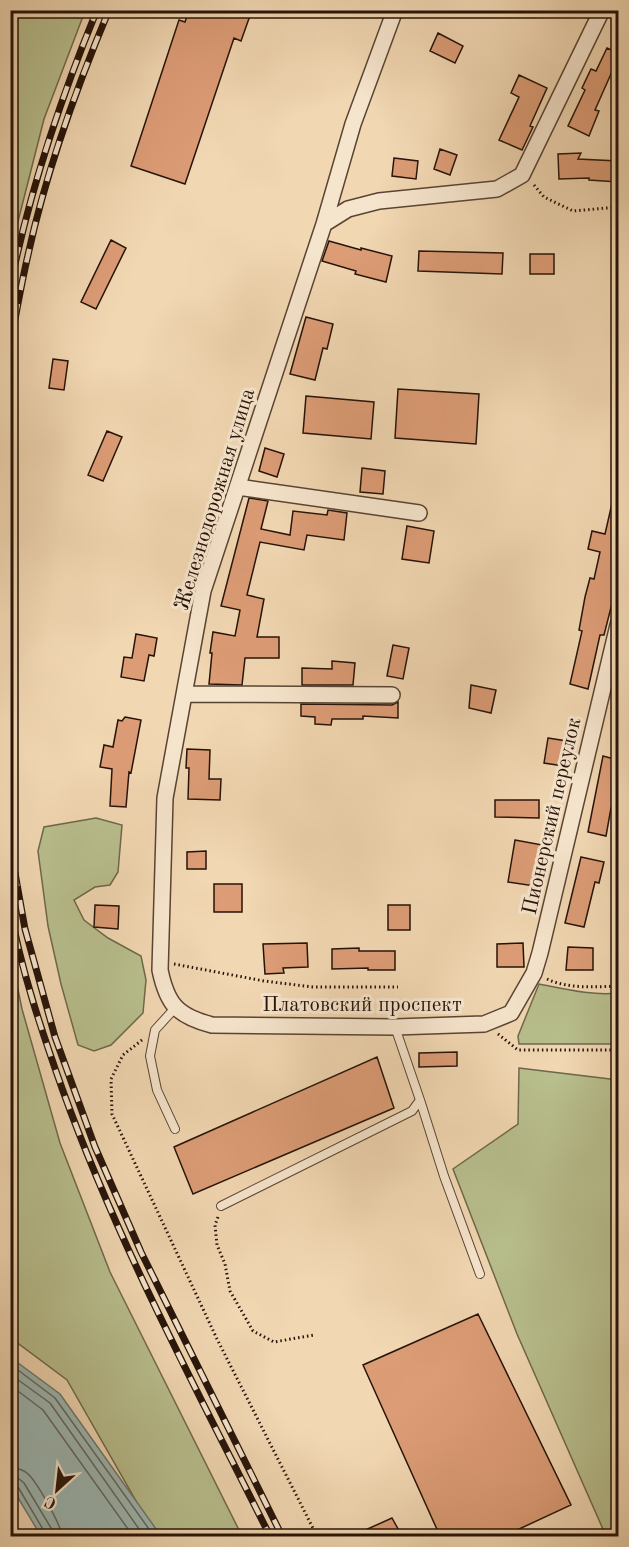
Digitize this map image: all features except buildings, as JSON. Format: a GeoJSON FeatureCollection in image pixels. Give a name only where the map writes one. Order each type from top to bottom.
{"type":"FeatureCollection","features":[{"type":"Feature","properties":{"kind":"street","name":"Железнодорожная улица"},"geometry":{"type":"LineString","coordinates":[[175,1008],[164,992],[160,962],[165,798],[204,591],[324,224],[353,124],[395,10]]}},
{"type":"Feature","properties":{"kind":"street"},"geometry":{"type":"LineString","coordinates":[[324,224],[348,209],[379,201],[497,189],[522,175],[602,10]]}},
{"type":"Feature","properties":{"kind":"street"},"geometry":{"type":"LineString","coordinates":[[238,487],[419,513]]}},
{"type":"Feature","properties":{"kind":"street","name":"Пионерский переулок"},"geometry":{"type":"LineString","coordinates":[[511,1013],[534,973],[618,625]]}},
{"type":"Feature","properties":{"kind":"street"},"geometry":{"type":"LineString","coordinates":[[184,694],[392,695]]}},
{"type":"Feature","properties":{"kind":"street","name":"Платовский проспект"},"geometry":{"type":"LineString","coordinates":[[175,1008],[192,1020],[212,1025],[395,1027],[484,1024],[511,1013]]}},
{"type":"Feature","properties":{"kind":"lane"},"geometry":{"type":"LineString","coordinates":[[175,1008],[155,1030],[150,1056],[157,1090],[175,1129]]}},
{"type":"Feature","properties":{"kind":"lane"},"geometry":{"type":"LineString","coordinates":[[395,1027],[444,1176],[480,1275]]}},
{"type":"Feature","properties":{"kind":"lane"},"geometry":{"type":"LineString","coordinates":[[221,1206],[412,1112],[420,1100]]}},
{"type":"Feature","properties":{"kind":"path"},"geometry":{"type":"LineString","coordinates":[[527,167],[536,190],[544,197],[573,211],[618,207]]}},
{"type":"Feature","properties":{"kind":"path"},"geometry":{"type":"LineString","coordinates":[[160,962],[232,976],[304,986],[398,987]]}},
{"type":"Feature","properties":{"kind":"path"},"geometry":{"type":"LineString","coordinates":[[534,973],[558,985],[618,986]]}},
{"type":"Feature","properties":{"kind":"path"},"geometry":{"type":"LineString","coordinates":[[484,1024],[518,1050],[618,1050]]}},
{"type":"Feature","properties":{"kind":"path"},"geometry":{"type":"LineString","coordinates":[[155,1030],[123,1055],[111,1079],[112,1114],[217,1339],[317,1536]]}},
{"type":"Feature","properties":{"kind":"path"},"geometry":{"type":"LineString","coordinates":[[221,1206],[215,1225],[218,1245],[225,1264],[230,1291],[253,1331],[274,1342],[315,1335]]}},
{"type":"Feature","properties":{"kind":"green space"},"geometry":{"type":"Polygon","coordinates":[[[11,10],[85,11],[44,119],[11,249],[11,10]]]}},
{"type":"Feature","properties":{"kind":"green space"},"geometry":{"type":"Polygon","coordinates":[[[96,818],[122,825],[118,872],[110,885],[95,887],[74,900],[84,920],[108,938],[141,956],[146,980],[143,1013],[111,1045],[94,1051],[78,1045],[48,926],[38,851],[44,827],[96,818]]]}},
{"type":"Feature","properties":{"kind":"green space"},"geometry":{"type":"Polygon","coordinates":[[[10,951],[22,1009],[60,1143],[110,1272],[242,1536],[156,1536],[67,1380],[11,1338],[10,951]]]}},
{"type":"Feature","properties":{"kind":"green space"},"geometry":{"type":"Polygon","coordinates":[[[539,984],[589,993],[618,993],[618,1044],[519,1044],[518,1036],[539,984]]]}},
{"type":"Feature","properties":{"kind":"green space"},"geometry":{"type":"Polygon","coordinates":[[[519,1068],[618,1080],[618,1536],[606,1536],[517,1334],[453,1169],[518,1124],[519,1068]]]}},
{"type":"Feature","properties":{"kind":"water"},"geometry":{"type":"Polygon","coordinates":[[[10,1357],[60,1394],[161,1536],[41,1536],[11,1486],[10,1357]]]}},
{"type":"Feature","properties":{"kind":"railway"},"geometry":{"type":"LineString","coordinates":[[10,288],[36,182],[70,78],[97,10]]}},
{"type":"Feature","properties":{"kind":"railway"},"geometry":{"type":"LineString","coordinates":[[10,345],[25,266],[53,161],[109,10]]}},
{"type":"Feature","properties":{"kind":"railway"},"geometry":{"type":"LineString","coordinates":[[10,845],[25,929],[55,1037],[95,1147],[141,1252],[282,1536]]}},
{"type":"Feature","properties":{"kind":"railway"},"geometry":{"type":"LineString","coordinates":[[10,908],[33,1001],[85,1149],[160,1317],[270,1536]]}}]}
